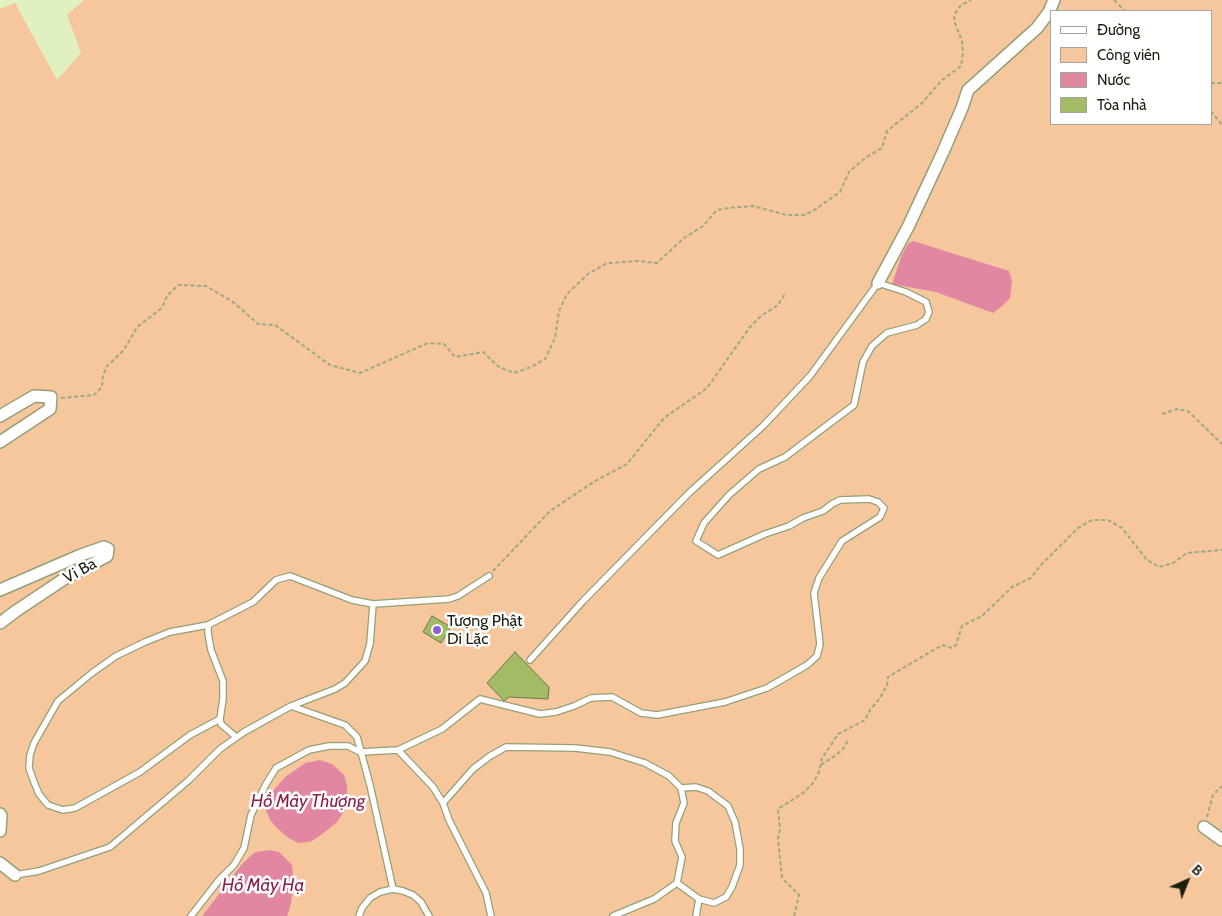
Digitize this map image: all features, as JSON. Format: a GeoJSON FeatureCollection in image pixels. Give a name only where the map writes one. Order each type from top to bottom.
{"type":"FeatureCollection","features":[{"type":"Feature","properties":{"kind":"street"},"geometry":{"type":"LineString","coordinates":[[878,283],[908,227],[962,108],[968,90],[1037,28],[1049,12],[1054,0]]}},
{"type":"Feature","properties":{"kind":"street"},"geometry":{"type":"LineString","coordinates":[[0,416],[34,396],[51,397],[50,409],[0,442]]}},
{"type":"Feature","properties":{"kind":"street","name":"Vi Ba"},"geometry":{"type":"LineString","coordinates":[[0,590],[82,555],[104,547],[108,549],[107,556],[64,580],[0,623]]}},
{"type":"Feature","properties":{"kind":"street"},"geometry":{"type":"LineString","coordinates":[[0,814],[0,831]]}},
{"type":"Feature","properties":{"kind":"street"},"geometry":{"type":"LineString","coordinates":[[1204,827],[1222,840]]}},
{"type":"Feature","properties":{"kind":"street"},"geometry":{"type":"LineString","coordinates":[[0,863],[15,875]]}},
{"type":"Feature","properties":{"kind":"lane"},"geometry":{"type":"LineString","coordinates":[[191,916],[234,865],[244,848],[251,815],[276,768],[309,750],[329,746],[348,746],[360,752],[398,750],[442,729],[480,699],[540,714],[556,712],[591,698],[612,697],[641,713],[657,714],[725,702],[767,688],[807,665],[816,656],[820,644],[814,593],[819,578],[842,541],[880,517],[884,508],[878,502],[869,499],[840,500],[823,511],[803,518],[790,526],[765,534],[733,550],[718,555],[696,541],[704,523],[729,495],[759,469],[785,457],[854,405],[863,362],[872,346],[887,333],[918,325],[926,319],[929,312],[926,302],[906,292],[878,283],[803,383],[763,426],[689,493],[583,601],[530,660]]}},
{"type":"Feature","properties":{"kind":"lane"},"geometry":{"type":"LineString","coordinates":[[220,719],[190,735],[140,772],[75,808],[63,810],[48,805],[39,794],[34,782],[30,768],[30,755],[34,743],[58,701],[116,656],[170,632],[208,625],[253,602],[276,580],[290,576],[352,600],[373,604],[449,599],[458,596],[489,576]]}},
{"type":"Feature","properties":{"kind":"lane"},"geometry":{"type":"LineString","coordinates":[[15,875],[39,871],[110,847],[236,737],[291,706],[335,690],[345,683],[365,660],[370,644],[373,604]]}},
{"type":"Feature","properties":{"kind":"lane"},"geometry":{"type":"LineString","coordinates":[[208,625],[211,650],[223,681],[221,724],[236,737]]}},
{"type":"Feature","properties":{"kind":"lane"},"geometry":{"type":"LineString","coordinates":[[291,706],[344,725],[356,737],[370,785],[393,889]]}},
{"type":"Feature","properties":{"kind":"lane"},"geometry":{"type":"LineString","coordinates":[[443,802],[473,769],[506,747],[575,748],[610,752],[645,763],[669,776],[681,788],[684,803],[676,822],[675,841],[682,858],[677,882],[654,899],[613,916]]}},
{"type":"Feature","properties":{"kind":"lane"},"geometry":{"type":"LineString","coordinates":[[398,750],[433,788],[443,802],[448,820],[486,893],[491,916]]}},
{"type":"Feature","properties":{"kind":"lane"},"geometry":{"type":"LineString","coordinates":[[677,882],[699,899],[714,903],[726,897],[740,865],[740,849],[728,806],[708,791],[696,787],[681,788]]}},
{"type":"Feature","properties":{"kind":"lane"},"geometry":{"type":"LineString","coordinates":[[359,916],[362,908],[370,898],[380,892],[393,889],[413,895],[421,902],[429,916]]}},
{"type":"Feature","properties":{"kind":"lane"},"geometry":{"type":"LineString","coordinates":[[696,916],[699,899]]}},
{"type":"Feature","properties":{"kind":"path"},"geometry":{"type":"LineString","coordinates":[[51,397],[63,398],[94,395],[102,387],[103,374],[107,366],[124,350],[137,327],[162,308],[167,296],[178,285],[206,286],[233,302],[258,324],[276,325],[330,365],[360,373],[428,343],[444,344],[455,357],[483,352],[499,367],[514,373],[531,367],[545,359],[556,338],[559,311],[567,294],[588,274],[607,263],[657,262],[684,238],[703,226],[717,210],[753,206],[787,215],[804,215],[840,192],[849,172],[865,158],[882,148],[887,131],[922,103],[942,80],[961,66],[962,41],[954,15],[961,5],[971,0]]}},
{"type":"Feature","properties":{"kind":"path"},"geometry":{"type":"LineString","coordinates":[[1114,0],[1125,10]]}},
{"type":"Feature","properties":{"kind":"path"},"geometry":{"type":"LineString","coordinates":[[1212,112],[1222,125]]}},
{"type":"Feature","properties":{"kind":"path"},"geometry":{"type":"LineString","coordinates":[[489,576],[550,511],[595,481],[627,464],[664,418],[707,388],[750,327],[778,305],[786,292]]}},
{"type":"Feature","properties":{"kind":"path"},"geometry":{"type":"LineString","coordinates":[[1162,414],[1177,409],[1188,411],[1222,444]]}},
{"type":"Feature","properties":{"kind":"path"},"geometry":{"type":"LineString","coordinates":[[794,916],[799,895],[782,878],[778,839],[780,829],[778,809],[803,793],[814,782],[820,772],[822,758],[838,734],[865,720],[887,685],[888,677],[942,645],[952,648],[956,645],[962,626],[982,616],[1012,587],[1031,578],[1041,565],[1078,528],[1092,520],[1108,520],[1122,528],[1147,560],[1159,567],[1173,563],[1187,553],[1222,550]]}},
{"type":"Feature","properties":{"kind":"path"},"geometry":{"type":"LineString","coordinates":[[821,765],[844,748],[848,740]]}},
{"type":"Feature","properties":{"kind":"path"},"geometry":{"type":"LineString","coordinates":[[1204,827],[1213,795],[1222,786]]}},
{"type":"Feature","properties":{"kind":"green space"},"geometry":{"type":"Polygon","coordinates":[[[84,0],[1222,0],[1222,916],[287,916],[290,908],[269,850],[255,852],[242,864],[202,916],[0,916],[0,9],[15,3],[57,80],[81,53],[67,15],[84,0]],[[305,763],[285,777],[264,806],[270,820],[347,807],[347,786],[305,763]]]}},
{"type":"Feature","properties":{"kind":"water"},"geometry":{"type":"Polygon","coordinates":[[[913,241],[1009,271],[1012,281],[1010,298],[993,313],[936,292],[892,284],[902,255],[908,244],[913,241]]]}},
{"type":"Feature","properties":{"kind":"water","name":"Hồ Mây Thượng"},"geometry":{"type":"Polygon","coordinates":[[[320,760],[332,764],[344,775],[347,786],[347,807],[337,822],[321,835],[310,842],[298,843],[287,837],[276,827],[270,820],[264,806],[267,798],[285,777],[305,763],[320,760]]]}},
{"type":"Feature","properties":{"kind":"water","name":"Hồ Mây Hạ"},"geometry":{"type":"Polygon","coordinates":[[[269,850],[279,852],[292,865],[294,885],[287,916],[202,916],[242,864],[255,852],[269,850]]]}},
{"type":"Feature","properties":{"kind":"building","name":"Tượng Phật Di Lặc"},"geometry":{"type":"Polygon","coordinates":[[[432,616],[451,627],[441,643],[423,632],[432,616]]]}},
{"type":"Feature","properties":{"kind":"building"},"geometry":{"type":"Polygon","coordinates":[[[515,652],[549,687],[548,699],[509,697],[504,701],[487,683],[515,652]]]}},
{"type":"Feature","properties":{"kind":"place","name":"Tượng Phật Di Lặc"},"geometry":{"type":"Point","coordinates":[437,630]}}]}
